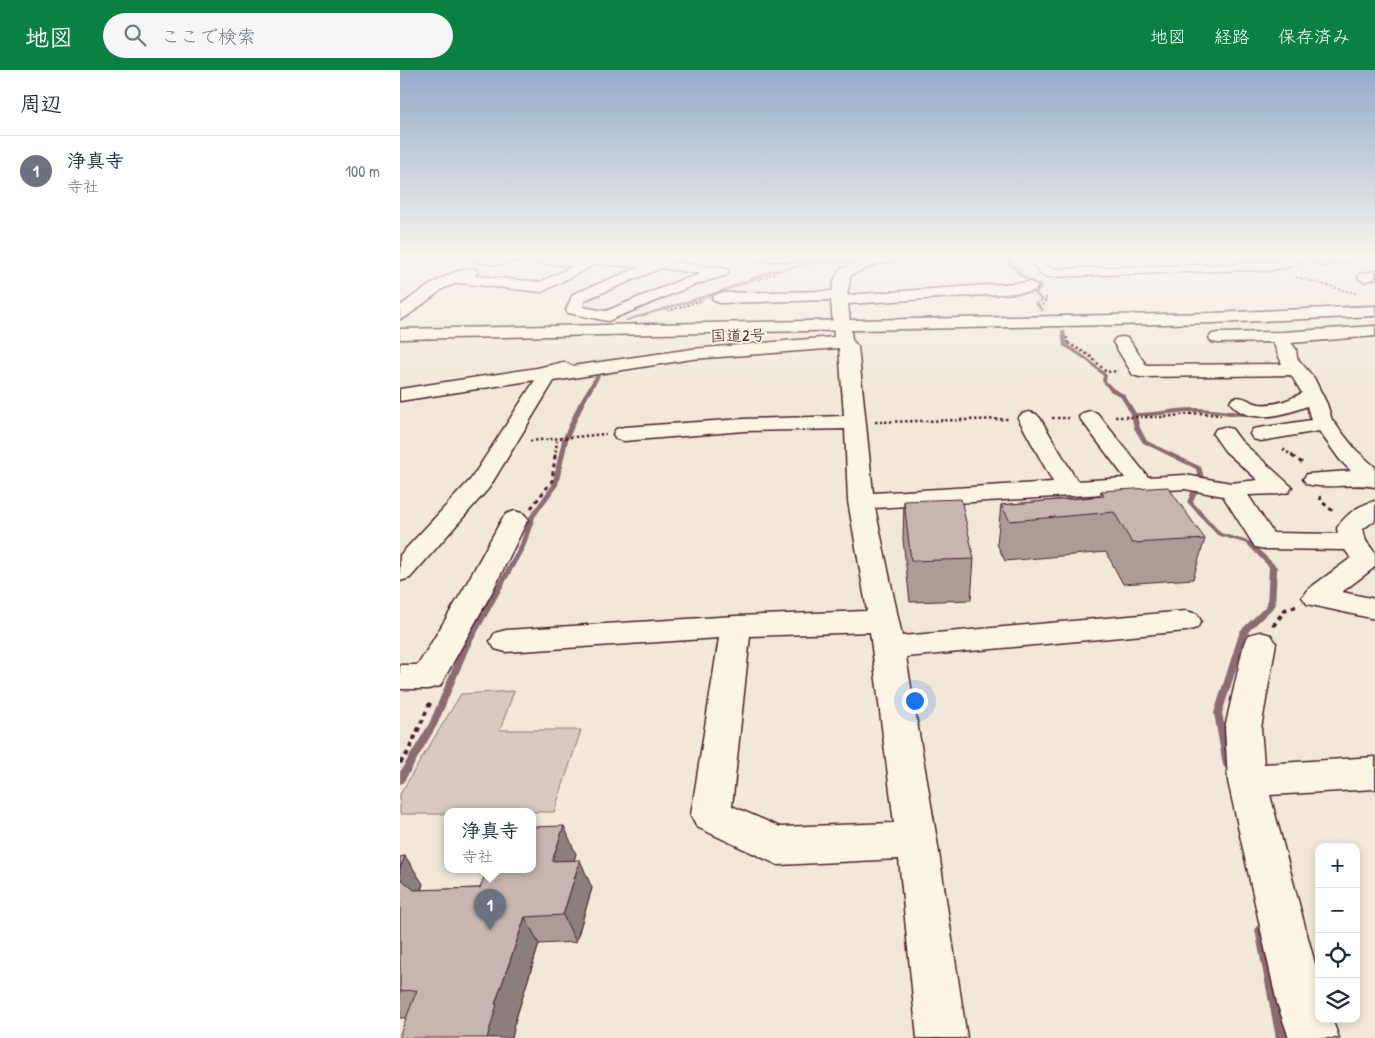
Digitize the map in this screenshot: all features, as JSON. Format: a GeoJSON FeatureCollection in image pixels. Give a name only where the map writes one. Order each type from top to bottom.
{"type":"FeatureCollection","features":[{"type":"Feature","properties":{"kind":"main road"},"geometry":{"type":"LineString","coordinates":[[400,314],[416,302]]}},
{"type":"Feature","properties":{"kind":"main road"},"geometry":{"type":"LineString","coordinates":[[576,302],[574,310],[608,316],[641,302]]}},
{"type":"Feature","properties":{"kind":"main road"},"geometry":{"type":"LineString","coordinates":[[840,302],[843,333],[849,347],[862,501],[886,635],[917,840],[942,1038]]}},
{"type":"Feature","properties":{"kind":"main road","name":"国道2号"},"geometry":{"type":"LineString","coordinates":[[843,333],[1214,318],[1370,304]]}},
{"type":"Feature","properties":{"kind":"main road","name":"国道2号"},"geometry":{"type":"LineString","coordinates":[[400,334],[843,333],[1375,321]]}},
{"type":"Feature","properties":{"kind":"main road"},"geometry":{"type":"LineString","coordinates":[[1218,338],[1283,337],[1375,331]]}},
{"type":"Feature","properties":{"kind":"main road"},"geometry":{"type":"LineString","coordinates":[[400,572],[480,483],[542,375],[622,360],[637,355],[651,346],[656,333]]}},
{"type":"Feature","properties":{"kind":"main road","name":"国道2号"},"geometry":{"type":"LineString","coordinates":[[400,343],[656,333]]}},
{"type":"Feature","properties":{"kind":"main road"},"geometry":{"type":"LineString","coordinates":[[400,395],[843,333]]}},
{"type":"Feature","properties":{"kind":"main road"},"geometry":{"type":"LineString","coordinates":[[1283,337],[1282,344],[1287,349],[1288,359],[1304,378],[1324,424],[1348,455],[1371,472]]}},
{"type":"Feature","properties":{"kind":"main road"},"geometry":{"type":"LineString","coordinates":[[1122,342],[1140,371],[1296,369]]}},
{"type":"Feature","properties":{"kind":"main road"},"geometry":{"type":"LineString","coordinates":[[1240,402],[1248,408],[1259,411],[1294,406],[1312,396]]}},
{"type":"Feature","properties":{"kind":"main road"},"geometry":{"type":"LineString","coordinates":[[1090,417],[1142,485]]}},
{"type":"Feature","properties":{"kind":"main road"},"geometry":{"type":"LineString","coordinates":[[1029,418],[1068,489]]}},
{"type":"Feature","properties":{"kind":"main road"},"geometry":{"type":"LineString","coordinates":[[624,434],[744,425],[854,422]]}},
{"type":"Feature","properties":{"kind":"main road"},"geometry":{"type":"LineString","coordinates":[[1261,434],[1324,424]]}},
{"type":"Feature","properties":{"kind":"main road"},"geometry":{"type":"LineString","coordinates":[[862,501],[1142,485],[1195,484],[1232,490],[1239,488],[1280,487],[1233,446],[1224,434]]}},
{"type":"Feature","properties":{"kind":"main road"},"geometry":{"type":"LineString","coordinates":[[1315,479],[1371,472]]}},
{"type":"Feature","properties":{"kind":"main road"},"geometry":{"type":"LineString","coordinates":[[1232,490],[1265,541],[1353,542]]}},
{"type":"Feature","properties":{"kind":"main road"},"geometry":{"type":"LineString","coordinates":[[1317,597],[1366,560],[1353,542],[1350,528],[1358,519],[1375,509]]}},
{"type":"Feature","properties":{"kind":"main road"},"geometry":{"type":"LineString","coordinates":[[400,677],[428,677],[477,592],[515,519]]}},
{"type":"Feature","properties":{"kind":"main road"},"geometry":{"type":"LineString","coordinates":[[1317,597],[1375,609]]}},
{"type":"Feature","properties":{"kind":"main road"},"geometry":{"type":"LineString","coordinates":[[506,641],[736,626],[886,635],[1186,621]]}},
{"type":"Feature","properties":{"kind":"main road"},"geometry":{"type":"LineString","coordinates":[[736,626],[711,815],[778,846],[917,840]]}},
{"type":"Feature","properties":{"kind":"main road"},"geometry":{"type":"LineString","coordinates":[[1260,643],[1243,728],[1247,781],[1301,1003],[1314,1038]]}},
{"type":"Feature","properties":{"kind":"main road"},"geometry":{"type":"LineString","coordinates":[[1247,781],[1375,773]]}},
{"type":"Feature","properties":{"kind":"path"},"geometry":{"type":"LineString","coordinates":[[666,312],[696,302]]}},
{"type":"Feature","properties":{"kind":"path"},"geometry":{"type":"LineString","coordinates":[[1067,334],[1068,344],[1090,356],[1106,372],[1140,371]]}},
{"type":"Feature","properties":{"kind":"path"},"geometry":{"type":"LineString","coordinates":[[557,440],[578,435],[624,434]]}},
{"type":"Feature","properties":{"kind":"path"},"geometry":{"type":"LineString","coordinates":[[1260,643],[1285,610],[1317,597]]}},
{"type":"Feature","properties":{"kind":"shaded area"},"geometry":{"type":"Polygon","coordinates":[[[514,691],[500,730],[581,730],[554,812],[536,812],[536,808],[444,808],[444,814],[400,814],[400,794],[461,694],[514,691]]]}},
{"type":"Feature","properties":{"kind":"building"},"geometry":{"type":"Polygon","coordinates":[[[1168,487],[1205,539],[1132,543],[1114,512],[1010,521],[1001,505],[1104,496],[1101,491],[1168,487]]]}},
{"type":"Feature","properties":{"kind":"building"},"geometry":{"type":"Polygon","coordinates":[[[961,499],[974,559],[911,561],[904,501],[961,499]]]}},
{"type":"Feature","properties":{"kind":"building"},"geometry":{"type":"Polygon","coordinates":[[[564,826],[552,861],[580,860],[563,915],[525,917],[495,1004],[497,1004],[487,1038],[400,1038],[417,990],[400,991],[400,878],[414,890],[480,888],[486,873],[536,873],[536,827],[564,826]]]}},
{"type":"Feature","properties":{"kind":"building"},"geometry":{"type":"Polygon","coordinates":[[[405,856],[400,868],[400,857],[405,856]]]}},
{"type":"Feature","properties":{"kind":"waterway"},"geometry":{"type":"LineString","coordinates":[[626,320],[686,302]]}},
{"type":"Feature","properties":{"kind":"waterway"},"geometry":{"type":"LineString","coordinates":[[1038,302],[1036,303],[1042,310]]}},
{"type":"Feature","properties":{"kind":"waterway"},"geometry":{"type":"LineString","coordinates":[[1063,331],[1065,345],[1076,351],[1105,376],[1104,381],[1112,390],[1122,395],[1134,414]]}},
{"type":"Feature","properties":{"kind":"waterway"},"geometry":{"type":"LineString","coordinates":[[400,780],[433,725],[465,648],[522,547],[532,517],[555,485],[565,440],[581,404],[598,376]]}},
{"type":"Feature","properties":{"kind":"waterway"},"geometry":{"type":"LineString","coordinates":[[1134,414],[1192,410],[1254,414]]}},
{"type":"Feature","properties":{"kind":"waterway"},"geometry":{"type":"LineString","coordinates":[[1134,414],[1137,428],[1145,442],[1199,468],[1201,477],[1190,502],[1219,534],[1249,543],[1273,567],[1271,606],[1244,631],[1218,713],[1228,765]]}},
{"type":"Feature","properties":{"kind":"waterway"},"geometry":{"type":"LineString","coordinates":[[1261,930],[1282,1038]]}},
{"type":"Feature","properties":{"kind":"place","name":"浄真寺"},"geometry":{"type":"Point","coordinates":[490,930]}}]}
